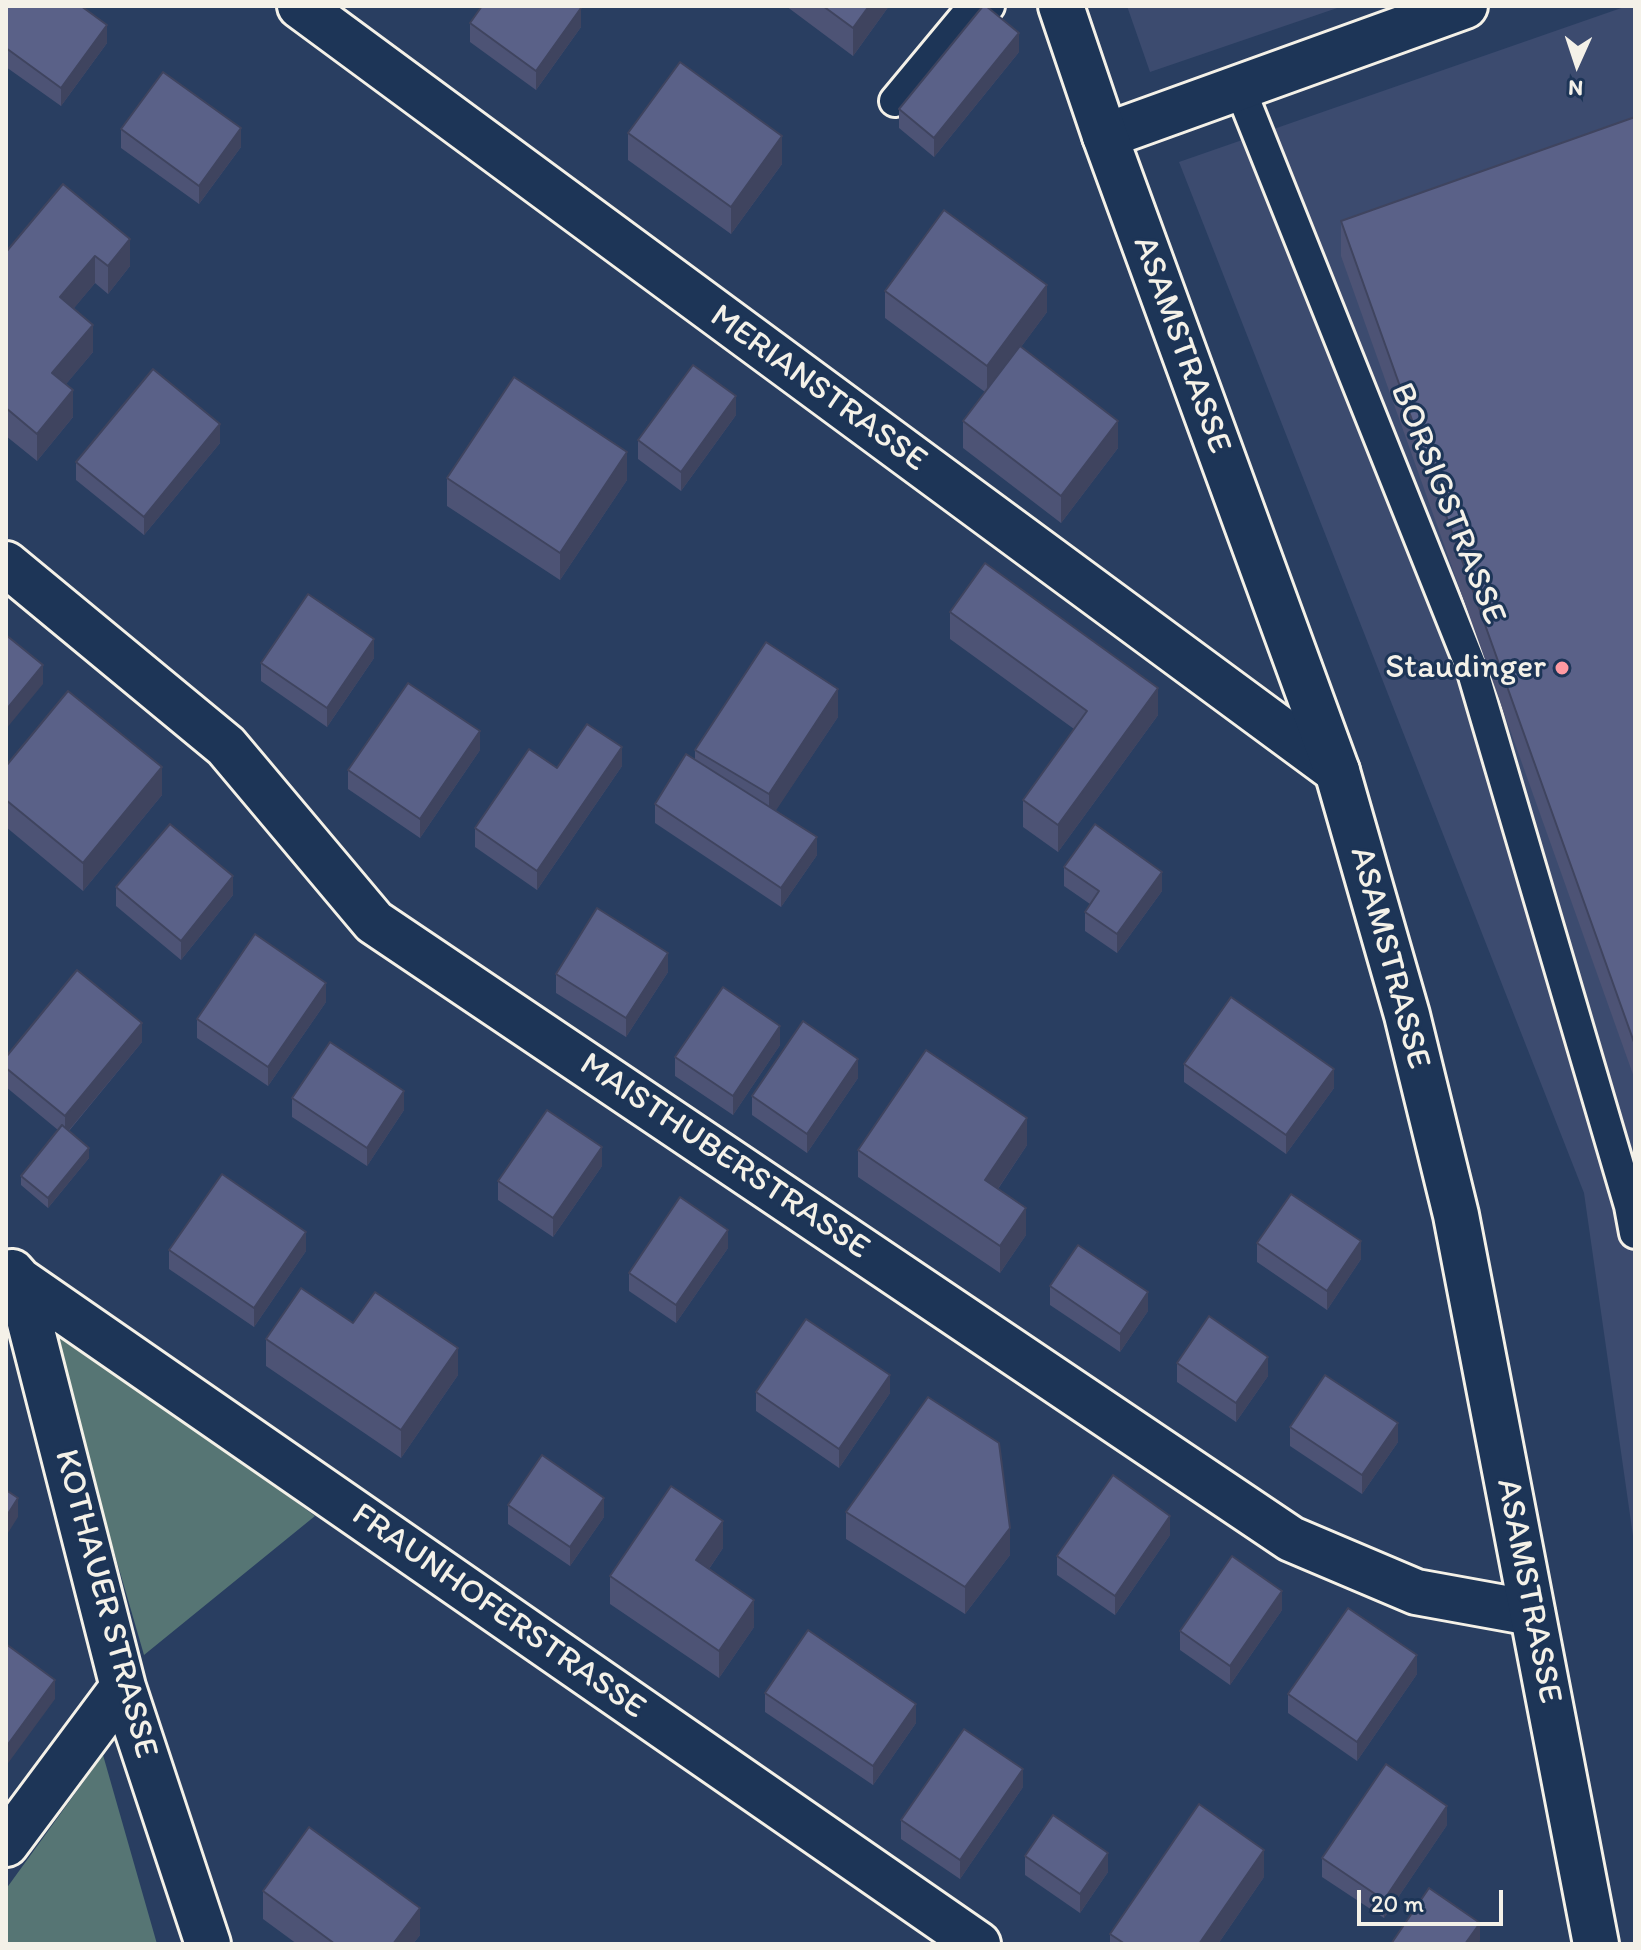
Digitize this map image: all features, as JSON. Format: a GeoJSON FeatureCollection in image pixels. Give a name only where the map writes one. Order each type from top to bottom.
{"type":"FeatureCollection","features":[{"type":"Feature","properties":{"kind":"street","name":"MERIANSTRASSE"},"geometry":{"type":"LineString","coordinates":[[300,6],[1337,771]]}},
{"type":"Feature","properties":{"kind":"street","name":"ASAMSTRASSE"},"geometry":{"type":"LineString","coordinates":[[1061,6],[1105,136],[1337,771],[1407,1015],[1456,1215],[1596,1944]]}},
{"type":"Feature","properties":{"kind":"street"},"geometry":{"type":"LineString","coordinates":[[1105,136],[1465,6]]}},
{"type":"Feature","properties":{"kind":"street","name":"MAISTHUBERSTRASSE"},"geometry":{"type":"LineString","coordinates":[[6,564],[226,746],[374,922],[1291,1539],[1416,1592],[1532,1613]]}},
{"type":"Feature","properties":{"kind":"street","name":"KOTHAUER STRASSE"},"geometry":{"type":"LineString","coordinates":[[12,1272],[123,1687],[208,1944]]}},
{"type":"Feature","properties":{"kind":"street","name":"FRAUNHOFERSTRASSE"},"geometry":{"type":"LineString","coordinates":[[12,1272],[978,1944]]}},
{"type":"Feature","properties":{"kind":"street"},"geometry":{"type":"LineString","coordinates":[[6,1844],[123,1687]]}},
{"type":"Feature","properties":{"kind":"lane"},"geometry":{"type":"LineString","coordinates":[[895,101],[964,18],[989,6]]}},
{"type":"Feature","properties":{"kind":"lane","name":"BORSIGSTRASSE"},"geometry":{"type":"LineString","coordinates":[[1240,89],[1472,669],[1630,1206],[1635,1233]]}},
{"type":"Feature","properties":{"kind":"shaded area"},"geometry":{"type":"Polygon","coordinates":[[[1127,6],[1343,6],[1150,72],[1127,6]]]}},
{"type":"Feature","properties":{"kind":"shaded area"},"geometry":{"type":"Polygon","coordinates":[[[1627,6],[1635,6],[1635,1550],[1584,1193],[1179,162],[1627,6]]]}},
{"type":"Feature","properties":{"kind":"green space"},"geometry":{"type":"Polygon","coordinates":[[[46,1317],[315,1516],[144,1655],[46,1317]]]}},
{"type":"Feature","properties":{"kind":"green space"},"geometry":{"type":"Polygon","coordinates":[[[103,1755],[157,1944],[6,1944],[6,1889],[103,1755]]]}},
{"type":"Feature","properties":{"kind":"building"},"geometry":{"type":"Polygon","coordinates":[[[7,6],[81,6],[107,25],[61,88],[6,48],[7,6]]]}},
{"type":"Feature","properties":{"kind":"building"},"geometry":{"type":"Polygon","coordinates":[[[482,6],[581,8],[536,71],[470,23],[482,6]]]}},
{"type":"Feature","properties":{"kind":"building"},"geometry":{"type":"Polygon","coordinates":[[[823,6],[869,6],[853,28],[823,6]]]}},
{"type":"Feature","properties":{"kind":"building"},"geometry":{"type":"Polygon","coordinates":[[[983,6],[1019,33],[934,138],[899,109],[983,6]]]}},
{"type":"Feature","properties":{"kind":"building"},"geometry":{"type":"Polygon","coordinates":[[[680,62],[782,136],[731,207],[628,133],[680,62]]]}},
{"type":"Feature","properties":{"kind":"building"},"geometry":{"type":"Polygon","coordinates":[[[163,72],[241,128],[199,186],[121,129],[163,72]]]}},
{"type":"Feature","properties":{"kind":"building","name":"Staudinger"},"geometry":{"type":"Polygon","coordinates":[[[1635,117],[1635,1045],[1341,221],[1635,117]]]}},
{"type":"Feature","properties":{"kind":"building"},"geometry":{"type":"Polygon","coordinates":[[[63,184],[130,239],[108,266],[95,256],[60,297],[93,325],[52,373],[73,390],[37,434],[6,408],[6,252],[63,184]]]}},
{"type":"Feature","properties":{"kind":"building"},"geometry":{"type":"Polygon","coordinates":[[[944,210],[1047,285],[987,366],[885,291],[944,210]]]}},
{"type":"Feature","properties":{"kind":"building"},"geometry":{"type":"Polygon","coordinates":[[[1020,346],[1118,421],[1061,496],[963,421],[1020,346]]]}},
{"type":"Feature","properties":{"kind":"building"},"geometry":{"type":"Polygon","coordinates":[[[693,365],[736,396],[681,472],[638,440],[693,365]]]}},
{"type":"Feature","properties":{"kind":"building"},"geometry":{"type":"Polygon","coordinates":[[[153,369],[220,424],[144,517],[76,462],[153,369]]]}},
{"type":"Feature","properties":{"kind":"building"},"geometry":{"type":"Polygon","coordinates":[[[514,377],[627,452],[560,553],[447,478],[514,377]]]}},
{"type":"Feature","properties":{"kind":"building"},"geometry":{"type":"Polygon","coordinates":[[[985,563],[1158,688],[1058,825],[1023,800],[1087,711],[950,612],[985,563]]]}},
{"type":"Feature","properties":{"kind":"building"},"geometry":{"type":"Polygon","coordinates":[[[308,594],[374,639],[327,708],[261,663],[308,594]]]}},
{"type":"Feature","properties":{"kind":"building"},"geometry":{"type":"Polygon","coordinates":[[[6,635],[43,665],[6,710],[6,635]]]}},
{"type":"Feature","properties":{"kind":"building"},"geometry":{"type":"Polygon","coordinates":[[[766,642],[838,689],[769,794],[695,750],[766,642]]]}},
{"type":"Feature","properties":{"kind":"building"},"geometry":{"type":"Polygon","coordinates":[[[408,683],[480,731],[420,819],[348,770],[408,683]]]}},
{"type":"Feature","properties":{"kind":"building"},"geometry":{"type":"Polygon","coordinates":[[[68,691],[162,767],[83,863],[6,800],[6,766],[68,691]]]}},
{"type":"Feature","properties":{"kind":"building"},"geometry":{"type":"Polygon","coordinates":[[[587,724],[622,747],[537,871],[475,828],[529,749],[557,768],[587,724]]]}},
{"type":"Feature","properties":{"kind":"building"},"geometry":{"type":"Polygon","coordinates":[[[686,754],[817,837],[781,888],[655,804],[686,754]]]}},
{"type":"Feature","properties":{"kind":"building"},"geometry":{"type":"Polygon","coordinates":[[[170,824],[233,876],[181,941],[116,887],[170,824]]]}},
{"type":"Feature","properties":{"kind":"building"},"geometry":{"type":"Polygon","coordinates":[[[1095,824],[1162,872],[1117,934],[1085,912],[1099,891],[1064,867],[1095,824]]]}},
{"type":"Feature","properties":{"kind":"building"},"geometry":{"type":"Polygon","coordinates":[[[597,908],[668,953],[626,1018],[556,974],[597,908]]]}},
{"type":"Feature","properties":{"kind":"building"},"geometry":{"type":"Polygon","coordinates":[[[255,934],[326,983],[268,1067],[197,1019],[255,934]]]}},
{"type":"Feature","properties":{"kind":"building"},"geometry":{"type":"Polygon","coordinates":[[[77,970],[142,1023],[65,1116],[6,1068],[6,1057],[77,970]]]}},
{"type":"Feature","properties":{"kind":"building"},"geometry":{"type":"Polygon","coordinates":[[[723,987],[780,1026],[733,1096],[675,1057],[723,987]]]}},
{"type":"Feature","properties":{"kind":"building"},"geometry":{"type":"Polygon","coordinates":[[[1231,997],[1334,1069],[1286,1135],[1184,1064],[1231,997]]]}},
{"type":"Feature","properties":{"kind":"building"},"geometry":{"type":"Polygon","coordinates":[[[803,1021],[858,1059],[807,1134],[752,1096],[803,1021]]]}},
{"type":"Feature","properties":{"kind":"building"},"geometry":{"type":"Polygon","coordinates":[[[330,1042],[404,1091],[367,1148],[292,1098],[330,1042]]]}},
{"type":"Feature","properties":{"kind":"building"},"geometry":{"type":"Polygon","coordinates":[[[926,1050],[1027,1118],[985,1180],[1026,1208],[1000,1246],[858,1150],[926,1050]]]}},
{"type":"Feature","properties":{"kind":"building"},"geometry":{"type":"Polygon","coordinates":[[[547,1110],[602,1147],[553,1218],[498,1181],[547,1110]]]}},
{"type":"Feature","properties":{"kind":"building"},"geometry":{"type":"Polygon","coordinates":[[[62,1125],[89,1148],[48,1198],[21,1176],[62,1125]]]}},
{"type":"Feature","properties":{"kind":"building"},"geometry":{"type":"Polygon","coordinates":[[[222,1174],[306,1232],[254,1308],[169,1250],[222,1174]]]}},
{"type":"Feature","properties":{"kind":"building"},"geometry":{"type":"Polygon","coordinates":[[[1291,1194],[1361,1241],[1327,1291],[1257,1243],[1291,1194]]]}},
{"type":"Feature","properties":{"kind":"building"},"geometry":{"type":"Polygon","coordinates":[[[680,1197],[728,1230],[676,1305],[629,1273],[680,1197]]]}},
{"type":"Feature","properties":{"kind":"building"},"geometry":{"type":"Polygon","coordinates":[[[1078,1245],[1148,1292],[1120,1334],[1050,1286],[1078,1245]]]}},
{"type":"Feature","properties":{"kind":"building"},"geometry":{"type":"Polygon","coordinates":[[[301,1288],[353,1323],[375,1292],[458,1348],[401,1430],[266,1339],[301,1288]]]}},
{"type":"Feature","properties":{"kind":"building"},"geometry":{"type":"Polygon","coordinates":[[[1209,1316],[1268,1357],[1236,1403],[1177,1363],[1209,1316]]]}},
{"type":"Feature","properties":{"kind":"building"},"geometry":{"type":"Polygon","coordinates":[[[806,1319],[890,1375],[839,1449],[756,1392],[806,1319]]]}},
{"type":"Feature","properties":{"kind":"building"},"geometry":{"type":"Polygon","coordinates":[[[1325,1375],[1398,1423],[1362,1475],[1290,1427],[1325,1375]]]}},
{"type":"Feature","properties":{"kind":"building"},"geometry":{"type":"Polygon","coordinates":[[[928,1397],[999,1443],[1010,1528],[965,1587],[846,1512],[928,1397]]]}},
{"type":"Feature","properties":{"kind":"building"},"geometry":{"type":"Polygon","coordinates":[[[542,1455],[604,1498],[570,1547],[508,1505],[542,1455]]]}},
{"type":"Feature","properties":{"kind":"building"},"geometry":{"type":"Polygon","coordinates":[[[1113,1475],[1170,1516],[1115,1596],[1057,1556],[1113,1475]]]}},
{"type":"Feature","properties":{"kind":"building"},"geometry":{"type":"Polygon","coordinates":[[[671,1486],[723,1521],[696,1560],[754,1600],[719,1651],[610,1576],[671,1486]]]}},
{"type":"Feature","properties":{"kind":"building"},"geometry":{"type":"Polygon","coordinates":[[[6,1490],[18,1498],[6,1517],[6,1490]]]}},
{"type":"Feature","properties":{"kind":"building"},"geometry":{"type":"Polygon","coordinates":[[[1232,1556],[1282,1591],[1230,1666],[1180,1631],[1232,1556]]]}},
{"type":"Feature","properties":{"kind":"building"},"geometry":{"type":"Polygon","coordinates":[[[1348,1608],[1417,1655],[1357,1742],[1288,1694],[1348,1608]]]}},
{"type":"Feature","properties":{"kind":"building"},"geometry":{"type":"Polygon","coordinates":[[[808,1630],[916,1704],[873,1766],[765,1693],[808,1630]]]}},
{"type":"Feature","properties":{"kind":"building"},"geometry":{"type":"Polygon","coordinates":[[[6,1644],[55,1680],[6,1747],[6,1644]]]}},
{"type":"Feature","properties":{"kind":"building"},"geometry":{"type":"Polygon","coordinates":[[[964,1729],[1023,1769],[960,1860],[901,1820],[964,1729]]]}},
{"type":"Feature","properties":{"kind":"building"},"geometry":{"type":"Polygon","coordinates":[[[1386,1764],[1447,1806],[1384,1900],[1322,1858],[1386,1764]]]}},
{"type":"Feature","properties":{"kind":"building"},"geometry":{"type":"Polygon","coordinates":[[[1199,1804],[1264,1850],[1199,1944],[1125,1944],[1110,1934],[1199,1804]]]}},
{"type":"Feature","properties":{"kind":"building"},"geometry":{"type":"Polygon","coordinates":[[[1053,1815],[1108,1853],[1080,1894],[1025,1856],[1053,1815]]]}},
{"type":"Feature","properties":{"kind":"building"},"geometry":{"type":"Polygon","coordinates":[[[309,1827],[420,1908],[393,1944],[335,1944],[263,1891],[309,1827]]]}},
{"type":"Feature","properties":{"kind":"building"},"geometry":{"type":"Polygon","coordinates":[[[1429,1888],[1480,1923],[1465,1944],[1391,1944],[1429,1888]]]}},
{"type":"Feature","properties":{"kind":"place","name":"Staudinger"},"geometry":{"type":"Point","coordinates":[1562,668]}}]}
